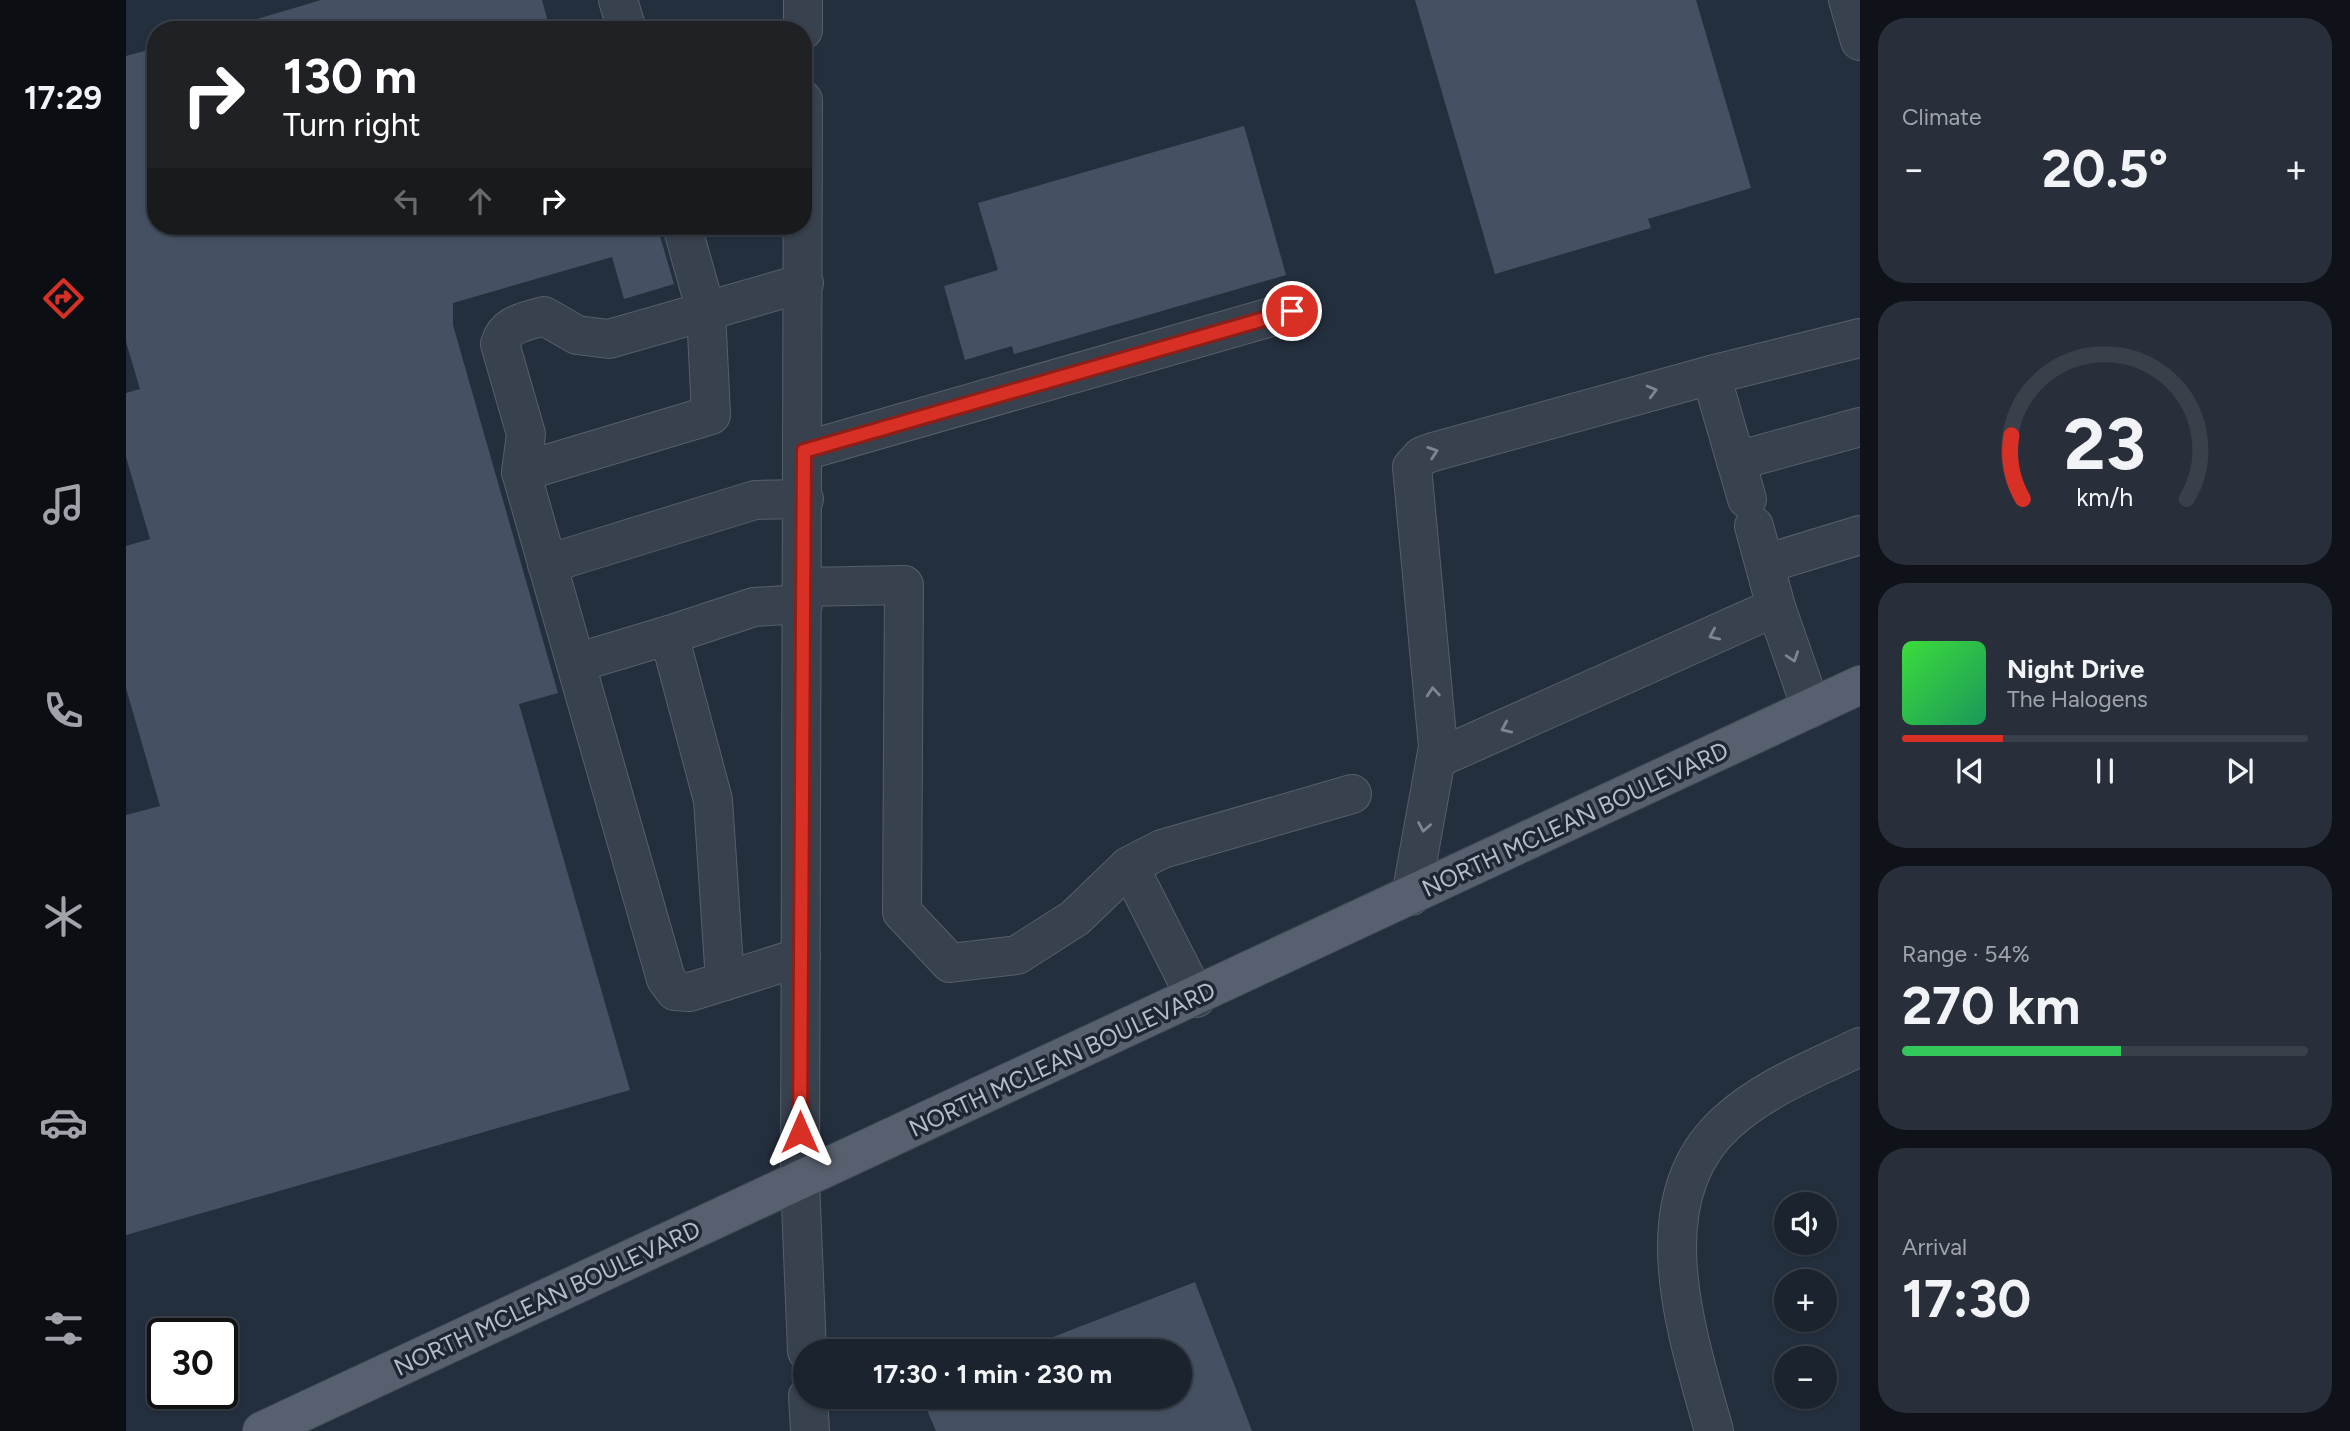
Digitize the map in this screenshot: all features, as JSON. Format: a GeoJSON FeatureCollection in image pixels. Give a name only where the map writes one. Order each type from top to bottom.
{"type":"FeatureCollection","features":[{"type":"Feature","properties":{"kind":"main road","name":"NORTH MCLEAN BOULEVARD"},"geometry":{"type":"LineString","coordinates":[[262,1431],[1196,998],[1860,685]]}},
{"type":"Feature","properties":{"kind":"street"},"geometry":{"type":"LineString","coordinates":[[618,0],[624,21]]}},
{"type":"Feature","properties":{"kind":"street"},"geometry":{"type":"LineString","coordinates":[[803,0],[803,21]]}},
{"type":"Feature","properties":{"kind":"street"},"geometry":{"type":"LineString","coordinates":[[521,472],[711,415],[706,312],[685,235]]}},
{"type":"Feature","properties":{"kind":"street"},"geometry":{"type":"LineString","coordinates":[[804,235],[800,1180],[807,1339]]}},
{"type":"Feature","properties":{"kind":"street"},"geometry":{"type":"LineString","coordinates":[[801,957],[690,992],[675,991],[666,979],[521,472],[526,434],[500,344],[503,334],[511,326],[544,316],[577,335],[609,339],[804,283]]}},
{"type":"Feature","properties":{"kind":"street"},"geometry":{"type":"LineString","coordinates":[[804,451],[1292,311]]}},
{"type":"Feature","properties":{"kind":"street"},"geometry":{"type":"LineString","coordinates":[[1411,896],[1438,747],[1412,467],[1422,456],[1433,452],[1711,374],[1860,338]]}},
{"type":"Feature","properties":{"kind":"street"},"geometry":{"type":"LineString","coordinates":[[1711,374],[1776,607],[1811,708]]}},
{"type":"Feature","properties":{"kind":"street"},"geometry":{"type":"LineString","coordinates":[[1736,461],[1860,427]]}},
{"type":"Feature","properties":{"kind":"street"},"geometry":{"type":"LineString","coordinates":[[547,564],[755,500],[804,499]]}},
{"type":"Feature","properties":{"kind":"street"},"geometry":{"type":"LineString","coordinates":[[1765,564],[1860,535]]}},
{"type":"Feature","properties":{"kind":"street"},"geometry":{"type":"LineString","coordinates":[[576,663],[754,607],[803,595],[904,585],[902,912],[950,964],[1017,955],[1075,918],[1129,866],[1162,849],[1352,794]]}},
{"type":"Feature","properties":{"kind":"street"},"geometry":{"type":"LineString","coordinates":[[1436,760],[1776,607]]}},
{"type":"Feature","properties":{"kind":"street"},"geometry":{"type":"LineString","coordinates":[[669,635],[713,800],[725,981]]}},
{"type":"Feature","properties":{"kind":"street"},"geometry":{"type":"LineString","coordinates":[[1129,866],[1196,998]]}},
{"type":"Feature","properties":{"kind":"street"},"geometry":{"type":"LineString","coordinates":[[1714,1431],[1685,1314],[1678,1265],[1681,1191],[1701,1151],[1725,1123],[1783,1084],[1860,1046]]}},
{"type":"Feature","properties":{"kind":"street"},"geometry":{"type":"LineString","coordinates":[[809,1409],[810,1431]]}},
{"type":"Feature","properties":{"kind":"building"},"geometry":{"type":"Polygon","coordinates":[[[321,0],[542,0],[548,21],[251,21],[321,0]]]}},
{"type":"Feature","properties":{"kind":"building"},"geometry":{"type":"Polygon","coordinates":[[[1415,0],[1696,0],[1751,188],[1648,219],[1651,228],[1495,274],[1415,0]]]}},
{"type":"Feature","properties":{"kind":"building"},"geometry":{"type":"Polygon","coordinates":[[[147,50],[147,235],[660,235],[674,284],[624,299],[612,257],[453,303],[453,325],[558,693],[519,704],[630,1090],[126,1235],[126,815],[160,806],[126,688],[126,546],[150,539],[126,457],[126,393],[140,389],[126,342],[126,56],[147,50]]]}},
{"type":"Feature","properties":{"kind":"building"},"geometry":{"type":"Polygon","coordinates":[[[1244,126],[1286,275],[1014,354],[1012,346],[965,360],[944,286],[998,270],[978,203],[1244,126]]]}},
{"type":"Feature","properties":{"kind":"building"},"geometry":{"type":"Polygon","coordinates":[[[1195,1282],[1252,1431],[936,1431],[927,1409],[1192,1409],[1192,1339],[1048,1339],[1195,1282]]]}},
{"type":"Feature","properties":{"kind":"route"},"geometry":{"type":"LineString","coordinates":[[800,1132],[804,451],[1292,311]]}}]}
